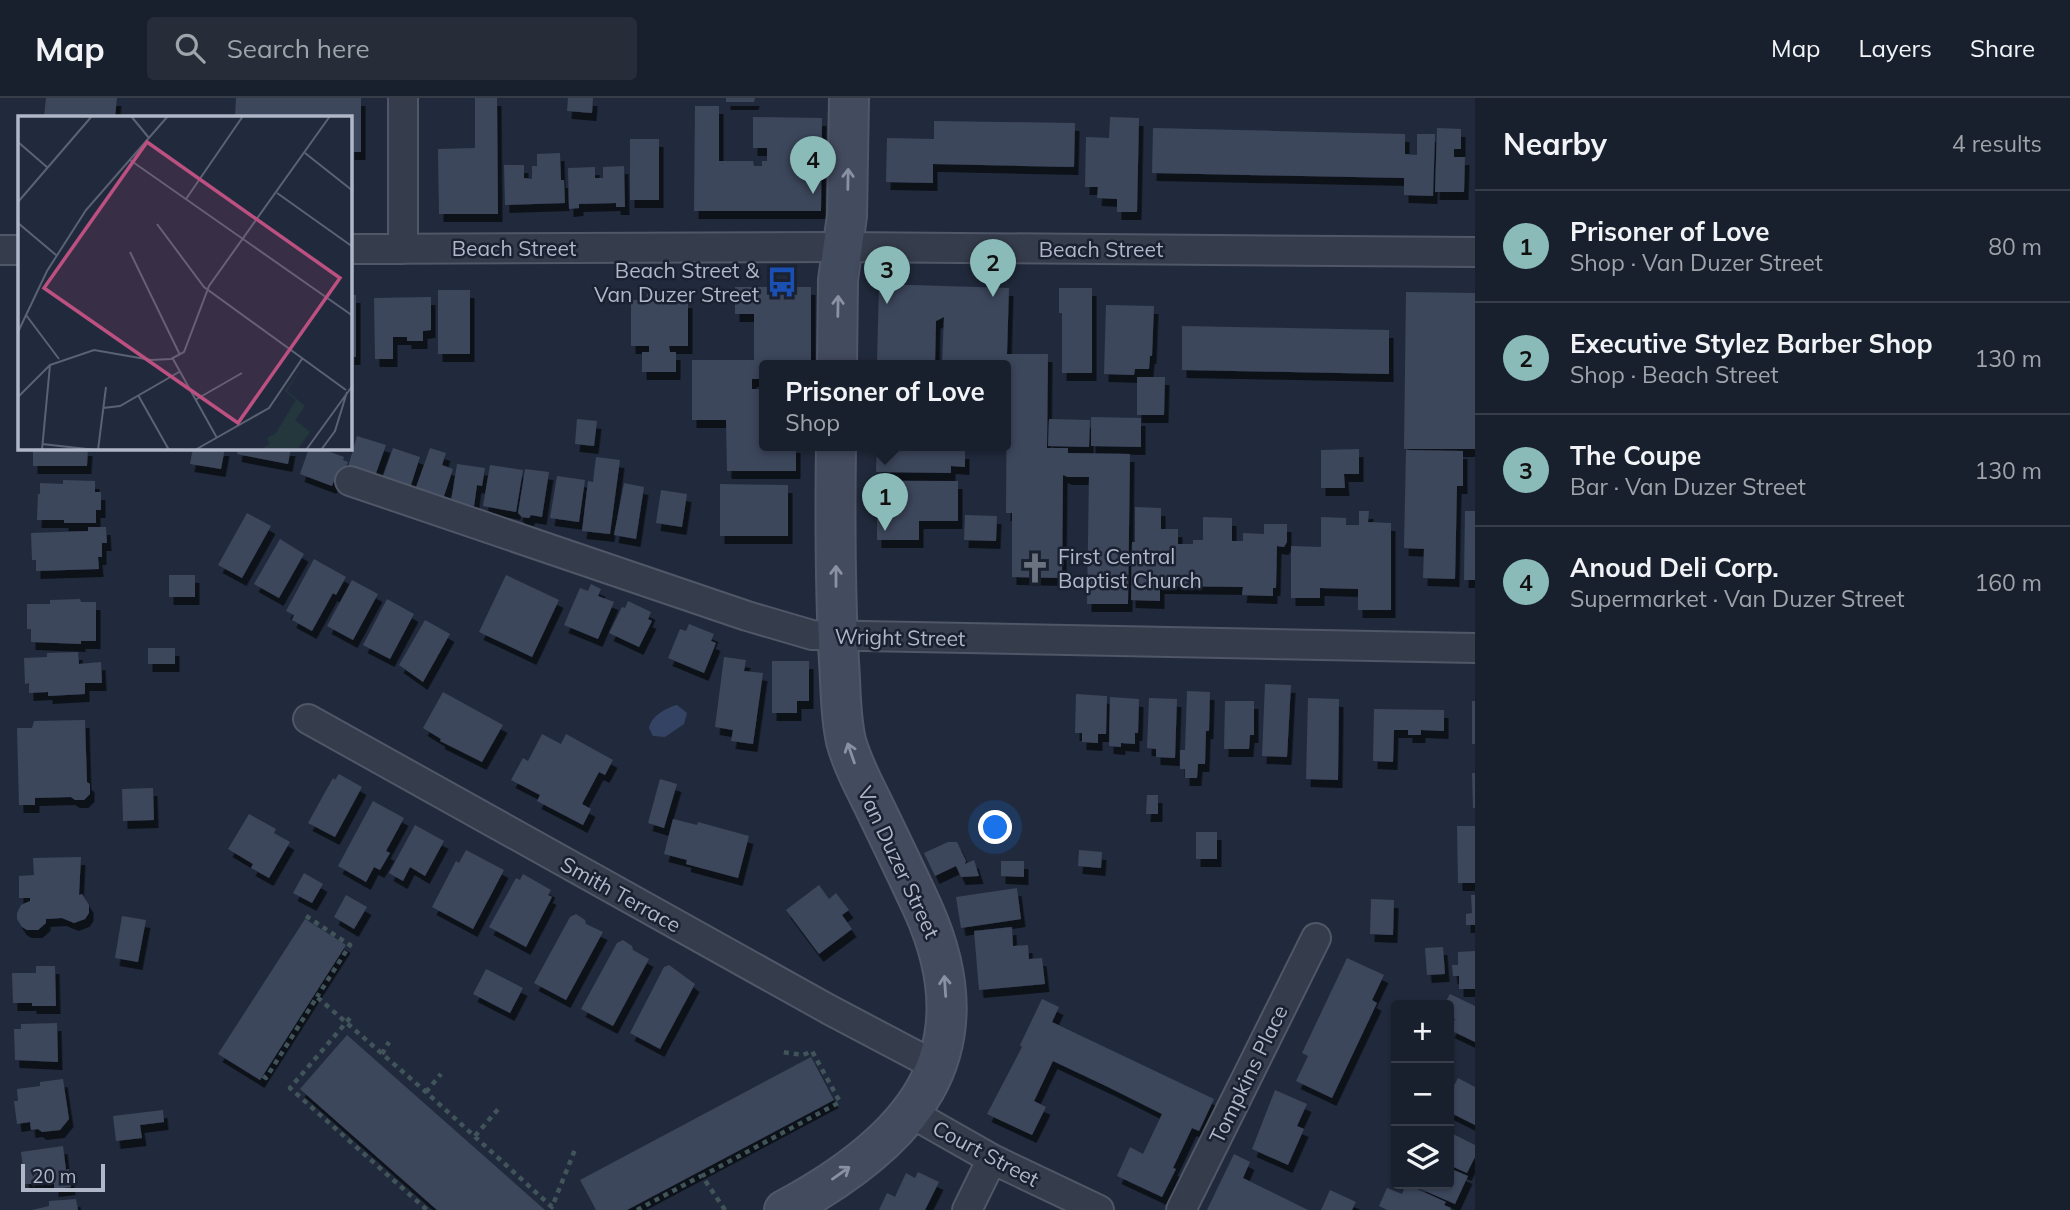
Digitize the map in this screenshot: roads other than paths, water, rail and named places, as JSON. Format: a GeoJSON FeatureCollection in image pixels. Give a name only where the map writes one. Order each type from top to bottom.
{"type":"FeatureCollection","features":[{"type":"Feature","properties":{"kind":"main road"},"geometry":{"type":"LineString","coordinates":[[837,360],[838,280],[847,216],[849,98]]}},
{"type":"Feature","properties":{"kind":"main road","name":"Van Duzer Street"},"geometry":{"type":"LineString","coordinates":[[784,1210],[877,1148],[911,1113],[936,1066],[943,1040],[946,1010],[941,956],[922,907],[850,754],[842,717],[838,637],[836,451]]}},
{"type":"Feature","properties":{"kind":"street"},"geometry":{"type":"LineString","coordinates":[[403,98],[404,249]]}},
{"type":"Feature","properties":{"kind":"street","name":"Beach Street"},"geometry":{"type":"LineString","coordinates":[[352,249],[843,247],[1475,252]]}},
{"type":"Feature","properties":{"kind":"street"},"geometry":{"type":"LineString","coordinates":[[0,250],[18,250]]}},
{"type":"Feature","properties":{"kind":"street","name":"Wright Street"},"geometry":{"type":"LineString","coordinates":[[350,481],[747,616],[812,635],[1475,648]]}},
{"type":"Feature","properties":{"kind":"street","name":"Smith Terrace"},"geometry":{"type":"LineString","coordinates":[[308,719],[936,1066]]}},
{"type":"Feature","properties":{"kind":"street","name":"Tompkins Place"},"geometry":{"type":"LineString","coordinates":[[1181,1210],[1316,938]]}},
{"type":"Feature","properties":{"kind":"street","name":"Court Street"},"geometry":{"type":"LineString","coordinates":[[911,1113],[992,1159],[1099,1210]]}},
{"type":"Feature","properties":{"kind":"street"},"geometry":{"type":"LineString","coordinates":[[967,1210],[992,1159]]}},
{"type":"Feature","properties":{"kind":"water"},"geometry":{"type":"Polygon","coordinates":[[[677,705],[687,713],[684,724],[665,737],[653,736],[649,728],[656,716],[677,705]]]}},
{"type":"Feature","properties":{"kind":"place","name":"Anoud Deli Corp."},"geometry":{"type":"Point","coordinates":[813,194]}},
{"type":"Feature","properties":{"kind":"place","name":"Beach Street & Van Duzer Street"},"geometry":{"type":"Point","coordinates":[782,282]}},
{"type":"Feature","properties":{"kind":"place","name":"Executive Stylez Barber Shop"},"geometry":{"type":"Point","coordinates":[993,297]}},
{"type":"Feature","properties":{"kind":"place","name":"The Coupe"},"geometry":{"type":"Point","coordinates":[887,304]}},
{"type":"Feature","properties":{"kind":"place","name":"Prisoner of Love"},"geometry":{"type":"Point","coordinates":[885,531]}},
{"type":"Feature","properties":{"kind":"place","name":"First Central Baptist Church"},"geometry":{"type":"Point","coordinates":[1035,568]}}]}
